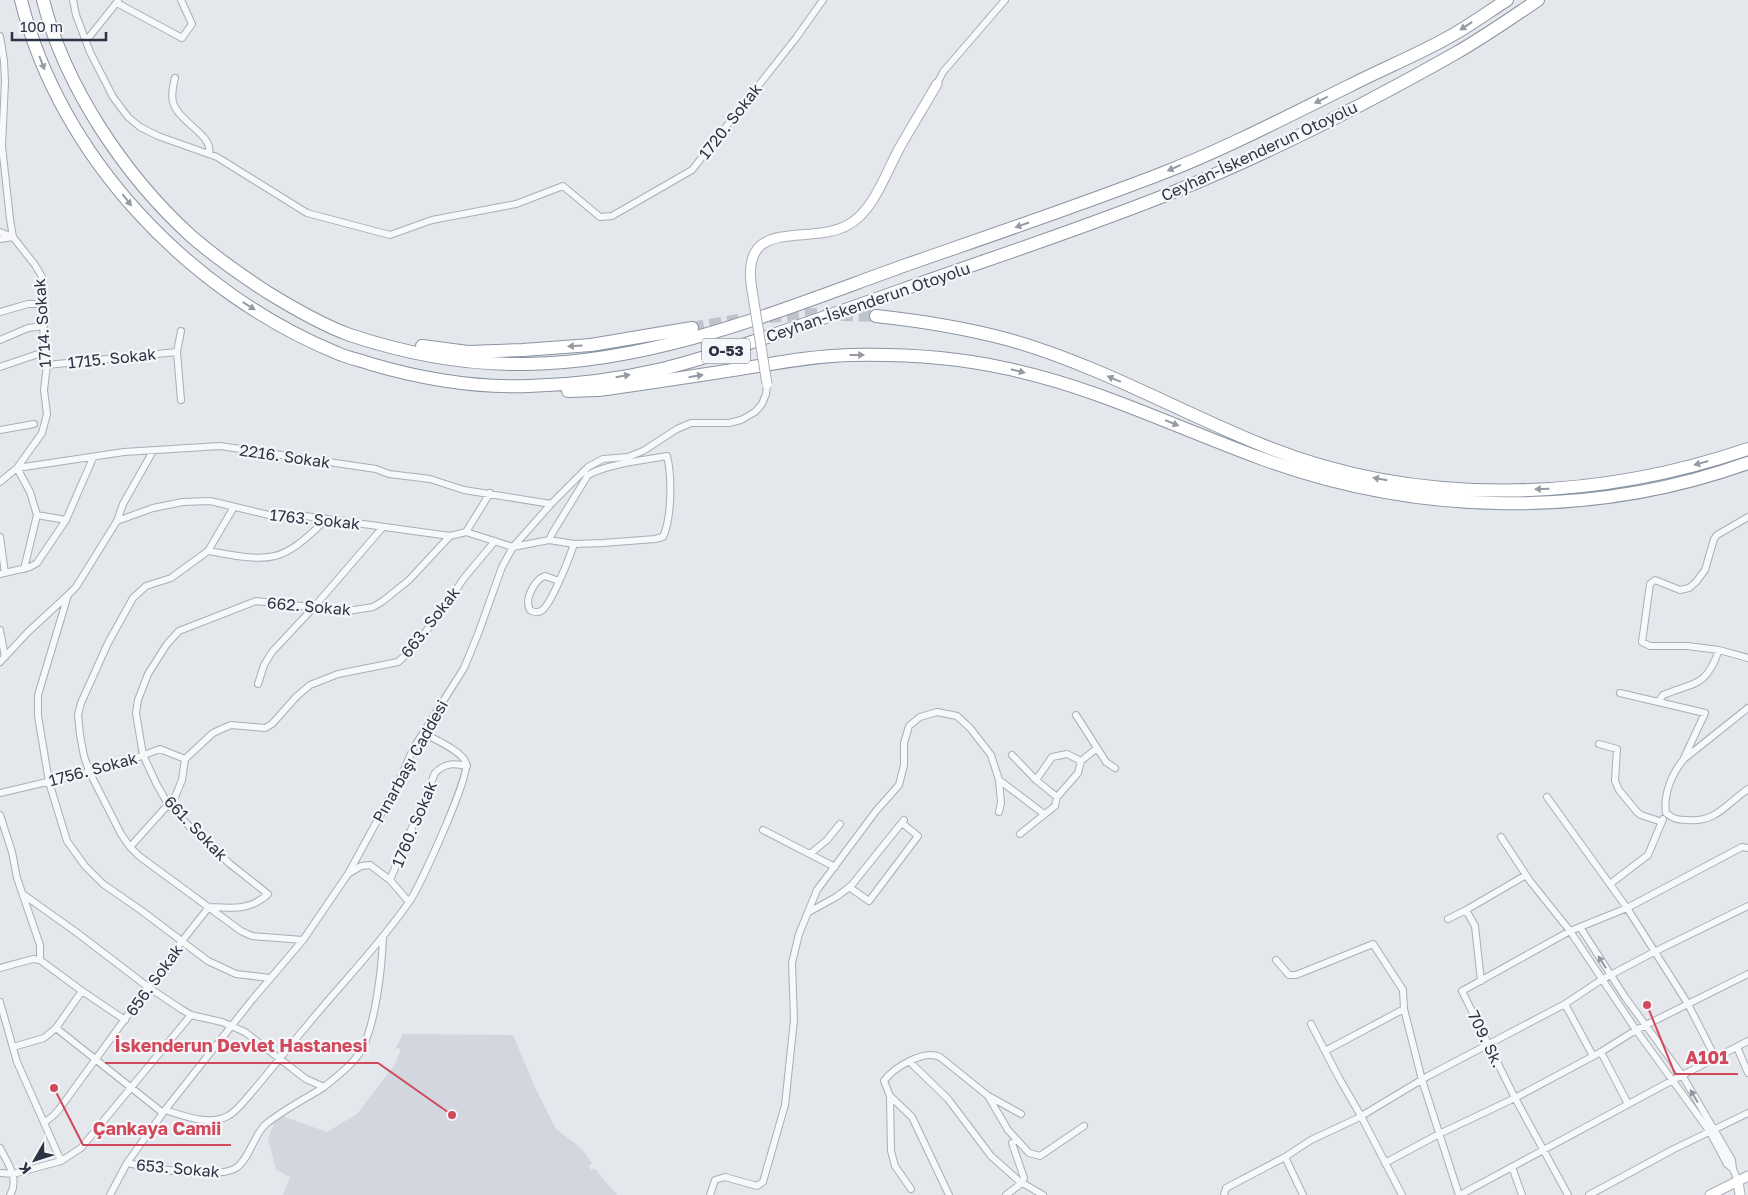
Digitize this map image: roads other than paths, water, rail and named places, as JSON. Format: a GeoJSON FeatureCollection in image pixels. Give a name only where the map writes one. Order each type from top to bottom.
{"type":"FeatureCollection","features":[{"type":"Feature","properties":{"kind":"highway","name":"Ceyhan-İskenderun Otoyolu"},"geometry":{"type":"LineString","coordinates":[[21,0],[26,22],[45,71],[67,114],[97,162],[133,208],[176,252],[220,288],[279,325],[339,354],[405,374],[468,384],[528,386],[595,381],[663,369],[731,349],[1036,243],[1175,192],[1256,156],[1360,105],[1458,52],[1538,0]]}},
{"type":"Feature","properties":{"kind":"highway","name":"Ceyhan-İskenderun Otoyolu"},"geometry":{"type":"LineString","coordinates":[[43,0],[65,62],[86,104],[115,150],[150,194],[191,236],[233,270],[290,306],[346,334],[410,353],[470,362],[527,364],[592,359],[658,348],[725,328],[1029,223],[1167,172],[1247,136],[1448,38],[1507,0]]}},
{"type":"Feature","properties":{"kind":"highway"},"geometry":{"type":"LineString","coordinates":[[290,306],[350,330],[411,345],[468,352],[591,345],[692,328]]}},
{"type":"Feature","properties":{"kind":"highway"},"geometry":{"type":"LineString","coordinates":[[876,316],[958,327],[1012,341],[1073,362],[1264,446],[1345,471],[1413,485],[1457,489],[1560,489],[1617,482],[1669,472],[1748,449]]}},
{"type":"Feature","properties":{"kind":"highway"},"geometry":{"type":"LineString","coordinates":[[339,354],[405,378],[467,389],[526,393],[598,390],[794,360],[849,355],[904,356],[957,360],[1005,368],[1062,382],[1123,403],[1261,459],[1314,476],[1364,489],[1412,498],[1458,502],[1510,504],[1558,502],[1618,496],[1670,485],[1748,463]]}},
{"type":"Feature","properties":{"kind":"street"},"geometry":{"type":"LineString","coordinates":[[72,0],[86,42],[113,97],[128,117],[140,127],[158,136],[209,154],[210,147],[208,141],[186,122],[175,108],[172,97],[175,78]]}},
{"type":"Feature","properties":{"kind":"street"},"geometry":{"type":"LineString","coordinates":[[86,42],[118,2],[182,38],[192,24],[180,0]]}},
{"type":"Feature","properties":{"kind":"street","name":"1720. Sokak"},"geometry":{"type":"LineString","coordinates":[[209,154],[240,170],[307,213],[390,235],[432,220],[516,204],[563,186],[600,218],[612,216],[692,170],[796,38],[823,0]]}},
{"type":"Feature","properties":{"kind":"street"},"geometry":{"type":"LineString","coordinates":[[767,384],[750,277],[754,254],[763,244],[775,238],[834,231],[847,226],[859,217],[869,205],[943,72],[1005,0]]}},
{"type":"Feature","properties":{"kind":"street"},"geometry":{"type":"LineString","coordinates":[[0,36],[2,61],[2,168],[13,237]]}},
{"type":"Feature","properties":{"kind":"street"},"geometry":{"type":"LineString","coordinates":[[0,232],[13,237]]}},
{"type":"Feature","properties":{"kind":"street"},"geometry":{"type":"LineString","coordinates":[[0,240],[13,237]]}},
{"type":"Feature","properties":{"kind":"street","name":"1714. Sokak"},"geometry":{"type":"LineString","coordinates":[[0,481],[17,468],[38,441],[45,425],[47,414],[44,390],[47,365],[44,352],[42,277],[13,237]]}},
{"type":"Feature","properties":{"kind":"street"},"geometry":{"type":"LineString","coordinates":[[0,312],[28,304],[44,304]]}},
{"type":"Feature","properties":{"kind":"street"},"geometry":{"type":"LineString","coordinates":[[0,340],[28,328],[44,326]]}},
{"type":"Feature","properties":{"kind":"street"},"geometry":{"type":"LineString","coordinates":[[181,331],[177,352],[181,400]]}},
{"type":"Feature","properties":{"kind":"street"},"geometry":{"type":"LineString","coordinates":[[0,367],[44,352]]}},
{"type":"Feature","properties":{"kind":"street","name":"1715. Sokak"},"geometry":{"type":"LineString","coordinates":[[47,365],[177,352]]}},
{"type":"Feature","properties":{"kind":"street","name":"Pınarbaşı Caddesi"},"geometry":{"type":"LineString","coordinates":[[110,1195],[127,1164],[164,1111],[270,978],[303,940],[348,874],[400,779],[413,749],[464,668],[502,567],[513,547],[551,504],[588,467],[603,459],[628,457],[643,451],[677,429],[691,423],[728,423],[740,420],[755,412],[762,404],[767,384]]}},
{"type":"Feature","properties":{"kind":"street"},"geometry":{"type":"LineString","coordinates":[[0,430],[34,424]]}},
{"type":"Feature","properties":{"kind":"street","name":"2216. Sokak"},"geometry":{"type":"LineString","coordinates":[[17,468],[124,452],[220,446],[376,469],[389,474],[430,479],[464,490],[551,504]]}},
{"type":"Feature","properties":{"kind":"street"},"geometry":{"type":"LineString","coordinates":[[2,660],[28,632],[76,587],[117,521],[123,504],[154,451]]}},
{"type":"Feature","properties":{"kind":"street"},"geometry":{"type":"LineString","coordinates":[[490,493],[466,532],[513,547],[549,540],[574,544],[655,539],[663,536],[669,512],[670,471],[667,456],[594,471],[588,475],[549,540]]}},
{"type":"Feature","properties":{"kind":"street"},"geometry":{"type":"LineString","coordinates":[[0,537],[3,573],[24,569],[37,563],[66,520],[93,458]]}},
{"type":"Feature","properties":{"kind":"street"},"geometry":{"type":"LineString","coordinates":[[17,468],[30,492],[36,515],[24,569]]}},
{"type":"Feature","properties":{"kind":"street","name":"1763. Sokak"},"geometry":{"type":"LineString","coordinates":[[117,521],[153,508],[183,502],[210,501],[273,516],[298,515],[450,536],[466,532]]}},
{"type":"Feature","properties":{"kind":"street"},"geometry":{"type":"LineString","coordinates":[[234,507],[208,551],[171,578],[146,586],[133,598],[113,634],[81,702],[78,715],[81,742],[89,771],[121,834],[139,856],[241,931],[252,936],[303,940]]}},
{"type":"Feature","properties":{"kind":"street"},"geometry":{"type":"LineString","coordinates":[[36,515],[66,520]]}},
{"type":"Feature","properties":{"kind":"street"},"geometry":{"type":"LineString","coordinates":[[1748,517],[1717,535],[1712,542],[1705,570],[1689,588],[1680,590],[1656,580],[1650,584],[1642,642],[1650,646],[1687,646],[1719,650],[1748,658]]}},
{"type":"Feature","properties":{"kind":"street"},"geometry":{"type":"LineString","coordinates":[[208,551],[261,558],[276,556],[301,542],[326,520]]}},
{"type":"Feature","properties":{"kind":"street"},"geometry":{"type":"LineString","coordinates":[[258,684],[264,665],[272,652],[314,608],[383,527]]}},
{"type":"Feature","properties":{"kind":"street","name":"662. Sokak"},"geometry":{"type":"LineString","coordinates":[[175,635],[179,631],[256,601],[348,611],[373,607],[409,580],[450,536]]}},
{"type":"Feature","properties":{"kind":"street","name":"663. Sokak"},"geometry":{"type":"LineString","coordinates":[[185,759],[213,733],[224,728],[231,726],[265,728],[272,724],[296,697],[310,685],[338,674],[398,662],[422,638],[464,578],[495,541]]}},
{"type":"Feature","properties":{"kind":"street"},"geometry":{"type":"LineString","coordinates":[[559,581],[545,576],[540,578],[528,600],[527,606],[530,610],[535,612],[546,608],[559,581],[574,544]]}},
{"type":"Feature","properties":{"kind":"street"},"geometry":{"type":"LineString","coordinates":[[68,594],[38,695],[38,716],[49,782],[67,841],[85,866],[103,884],[142,910],[208,960],[236,974],[270,978]]}},
{"type":"Feature","properties":{"kind":"street"},"geometry":{"type":"LineString","coordinates":[[0,630],[2,660]]}},
{"type":"Feature","properties":{"kind":"street","name":"661. Sokak"},"geometry":{"type":"LineString","coordinates":[[175,635],[166,644],[148,674],[138,700],[136,713],[143,755],[168,804],[230,864],[268,894],[260,902],[242,908],[209,907]]}},
{"type":"Feature","properties":{"kind":"street"},"geometry":{"type":"LineString","coordinates":[[1658,702],[1663,695],[1696,684],[1704,678],[1714,664],[1719,650]]}},
{"type":"Feature","properties":{"kind":"street"},"geometry":{"type":"LineString","coordinates":[[1620,693],[1705,713],[1682,761]]}},
{"type":"Feature","properties":{"kind":"street"},"geometry":{"type":"LineString","coordinates":[[1610,884],[1648,855],[1666,813],[1664,804],[1675,769],[1682,761],[1748,708]]}},
{"type":"Feature","properties":{"kind":"street"},"geometry":{"type":"LineString","coordinates":[[710,1195],[715,1180],[725,1177],[757,1186],[763,1182],[785,1105],[794,1020],[792,963],[799,934],[817,890],[876,811],[898,785],[904,766],[904,743],[909,726],[920,717],[937,712],[957,716],[980,740],[991,755],[999,780],[1001,803],[999,812]]}},
{"type":"Feature","properties":{"kind":"street"},"geometry":{"type":"LineString","coordinates":[[1076,715],[1106,762],[1114,768]]}},
{"type":"Feature","properties":{"kind":"street"},"geometry":{"type":"LineString","coordinates":[[56,1028],[164,1111],[192,1118],[211,1120],[227,1116],[237,1109],[337,988],[383,936],[409,902],[428,866],[462,784],[467,766],[465,760],[458,753],[423,733]]}},
{"type":"Feature","properties":{"kind":"street"},"geometry":{"type":"LineString","coordinates":[[1599,744],[1617,749],[1615,781],[1619,790],[1636,812],[1662,822]]}},
{"type":"Feature","properties":{"kind":"street"},"geometry":{"type":"LineString","coordinates":[[1020,834],[1054,806],[1057,798],[1078,773],[1081,761],[1097,748]]}},
{"type":"Feature","properties":{"kind":"street","name":"1756. Sokak"},"geometry":{"type":"LineString","coordinates":[[0,793],[115,766],[160,749],[185,759]]}},
{"type":"Feature","properties":{"kind":"street"},"geometry":{"type":"LineString","coordinates":[[1036,780],[1052,757],[1067,754],[1081,761]]}},
{"type":"Feature","properties":{"kind":"street"},"geometry":{"type":"LineString","coordinates":[[1012,755],[1057,798]]}},
{"type":"Feature","properties":{"kind":"street"},"geometry":{"type":"LineString","coordinates":[[130,847],[175,796],[182,780],[185,759]]}},
{"type":"Feature","properties":{"kind":"street","name":"1760. Sokak"},"geometry":{"type":"LineString","coordinates":[[390,880],[435,773],[442,766],[452,763],[467,766]]}},
{"type":"Feature","properties":{"kind":"street"},"geometry":{"type":"LineString","coordinates":[[999,780],[1044,814]]}},
{"type":"Feature","properties":{"kind":"street"},"geometry":{"type":"LineString","coordinates":[[1666,813],[1673,819],[1695,821],[1708,819],[1718,814],[1748,789]]}},
{"type":"Feature","properties":{"kind":"street"},"geometry":{"type":"LineString","coordinates":[[1546,798],[1627,908],[1688,1004],[1715,1057]]}},
{"type":"Feature","properties":{"kind":"street"},"geometry":{"type":"LineString","coordinates":[[0,814],[12,852],[17,878],[40,945],[40,960]]}},
{"type":"Feature","properties":{"kind":"street"},"geometry":{"type":"LineString","coordinates":[[809,912],[836,897],[849,887],[903,821],[918,836],[869,901],[849,887]]}},
{"type":"Feature","properties":{"kind":"street"},"geometry":{"type":"LineString","coordinates":[[810,854],[840,824]]}},
{"type":"Feature","properties":{"kind":"street"},"geometry":{"type":"LineString","coordinates":[[763,830],[835,867]]}},
{"type":"Feature","properties":{"kind":"street"},"geometry":{"type":"LineString","coordinates":[[1501,837],[1526,875],[1570,932],[1636,1030],[1732,1160],[1740,1195]]}},
{"type":"Feature","properties":{"kind":"street","name":"709. Sk."},"geometry":{"type":"LineString","coordinates":[[1568,1195],[1515,1098],[1462,991],[1570,932],[1627,908],[1742,847],[1748,848]]}},
{"type":"Feature","properties":{"kind":"street"},"geometry":{"type":"LineString","coordinates":[[348,874],[361,866],[370,865],[390,880],[409,902]]}},
{"type":"Feature","properties":{"kind":"street"},"geometry":{"type":"LineString","coordinates":[[1448,920],[1526,875]]}},
{"type":"Feature","properties":{"kind":"street"},"geometry":{"type":"LineString","coordinates":[[24,895],[148,987],[191,1015],[232,1025],[245,1032],[306,1079],[324,1087],[352,1062],[361,1050],[370,1029],[383,954],[383,936]]}},
{"type":"Feature","properties":{"kind":"street"},"geometry":{"type":"LineString","coordinates":[[1224,1195],[1226,1188],[1285,1157],[1311,1140],[1362,1116],[1422,1080],[1565,1004],[1611,975],[1748,906]]}},
{"type":"Feature","properties":{"kind":"street","name":"656. Sokak"},"geometry":{"type":"LineString","coordinates":[[44,1123],[54,1115],[209,907]]}},
{"type":"Feature","properties":{"kind":"street"},"geometry":{"type":"LineString","coordinates":[[1466,910],[1475,926],[1481,981]]}},
{"type":"Feature","properties":{"kind":"street"},"geometry":{"type":"LineString","coordinates":[[1580,928],[1645,1025],[1682,1075],[1712,1131]]}},
{"type":"Feature","properties":{"kind":"street"},"geometry":{"type":"LineString","coordinates":[[1276,960],[1288,975],[1296,975],[1373,944],[1403,990],[1404,1009],[1422,1080],[1459,1195],[1748,1041]]}},
{"type":"Feature","properties":{"kind":"street"},"geometry":{"type":"LineString","coordinates":[[0,968],[33,959],[40,960],[82,992],[125,1020]]}},
{"type":"Feature","properties":{"kind":"street"},"geometry":{"type":"LineString","coordinates":[[1384,1163],[1438,1134],[1515,1098],[1601,1052],[1645,1025],[1748,974]]}},
{"type":"Feature","properties":{"kind":"street"},"geometry":{"type":"LineString","coordinates":[[13,1048],[44,1038],[56,1028],[82,992]]}},
{"type":"Feature","properties":{"kind":"street"},"geometry":{"type":"LineString","coordinates":[[0,1002],[17,1062],[61,1161]]}},
{"type":"Feature","properties":{"kind":"street"},"geometry":{"type":"LineString","coordinates":[[1565,1004],[1593,1056]]}},
{"type":"Feature","properties":{"kind":"street"},"geometry":{"type":"LineString","coordinates":[[1325,1051],[1404,1009]]}},
{"type":"Feature","properties":{"kind":"street"},"geometry":{"type":"LineString","coordinates":[[0,1173],[13,1174],[61,1161],[81,1148],[191,1015]]}},
{"type":"Feature","properties":{"kind":"street"},"geometry":{"type":"LineString","coordinates":[[1311,1024],[1339,1078],[1362,1116],[1384,1163],[1402,1195]]}},
{"type":"Feature","properties":{"kind":"street"},"geometry":{"type":"LineString","coordinates":[[1736,1047],[1748,1073]]}},
{"type":"Feature","properties":{"kind":"street"},"geometry":{"type":"LineString","coordinates":[[1601,1052],[1628,1104]]}},
{"type":"Feature","properties":{"kind":"street"},"geometry":{"type":"LineString","coordinates":[[911,1189],[895,1166],[891,1151],[890,1096],[884,1081],[890,1073],[921,1056],[934,1054],[987,1095],[1021,1114]]}},
{"type":"Feature","properties":{"kind":"street"},"geometry":{"type":"LineString","coordinates":[[910,1062],[948,1099],[990,1156],[1022,1183],[1043,1195]]}},
{"type":"Feature","properties":{"kind":"street","name":"653. Sokak"},"geometry":{"type":"LineString","coordinates":[[127,1164],[161,1169],[224,1173],[238,1167],[264,1125],[324,1087]]}},
{"type":"Feature","properties":{"kind":"street"},"geometry":{"type":"LineString","coordinates":[[987,1095],[1008,1130],[1029,1153],[1040,1156],[1084,1126]]}},
{"type":"Feature","properties":{"kind":"street"},"geometry":{"type":"LineString","coordinates":[[890,1096],[912,1117],[949,1195]]}},
{"type":"Feature","properties":{"kind":"street"},"geometry":{"type":"LineString","coordinates":[[1589,1195],[1672,1150],[1748,1113]]}},
{"type":"Feature","properties":{"kind":"street"},"geometry":{"type":"LineString","coordinates":[[1006,1195],[1022,1183],[1024,1178],[1012,1143],[1017,1140]]}},
{"type":"Feature","properties":{"kind":"street"},"geometry":{"type":"LineString","coordinates":[[0,1148],[13,1174],[13,1191],[10,1195]]}},
{"type":"Feature","properties":{"kind":"street"},"geometry":{"type":"LineString","coordinates":[[1285,1157],[1303,1195]]}},
{"type":"Feature","properties":{"kind":"street"},"geometry":{"type":"LineString","coordinates":[[1512,1167],[1522,1195]]}},
{"type":"Feature","properties":{"kind":"street"},"geometry":{"type":"LineString","coordinates":[[1710,1195],[1748,1176]]}},
{"type":"Feature","properties":{"kind":"tunnel"},"geometry":{"type":"LineString","coordinates":[[769,317],[805,314],[876,316]]}},
{"type":"Feature","properties":{"kind":"tunnel"},"geometry":{"type":"LineString","coordinates":[[692,328],[739,320]]}},
{"type":"Feature","properties":{"kind":"place","name":"A101"},"geometry":{"type":"Point","coordinates":[1647,1005]}},
{"type":"Feature","properties":{"kind":"place","name":"Çankaya Camii"},"geometry":{"type":"Point","coordinates":[54,1088]}},
{"type":"Feature","properties":{"kind":"place","name":"İskenderun Devlet Hastanesi"},"geometry":{"type":"Point","coordinates":[452,1115]}}]}
